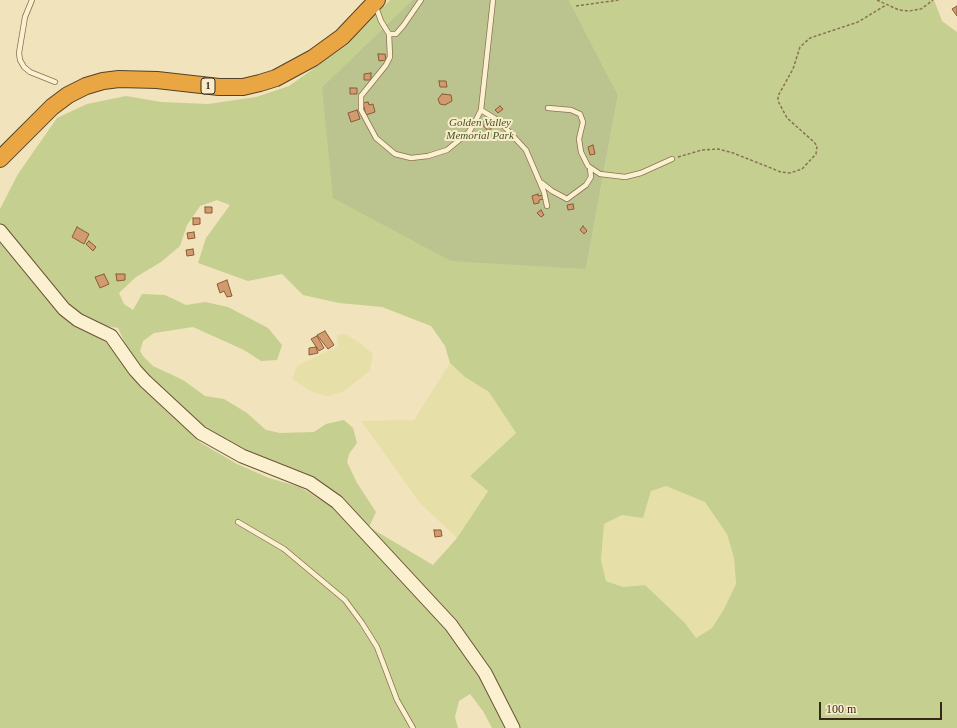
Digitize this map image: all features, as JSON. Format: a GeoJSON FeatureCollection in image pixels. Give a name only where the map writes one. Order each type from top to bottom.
{"type":"FeatureCollection","features":[{"type":"Feature","properties":{"kind":"highway","name":"1"},"geometry":{"type":"LineString","coordinates":[[0,159],[52,107],[68,95],[86,86],[103,81],[119,80],[157,80],[219,87],[243,87],[260,83],[276,78],[313,58],[342,37],[376,1]]}},
{"type":"Feature","properties":{"kind":"main road"},"geometry":{"type":"LineString","coordinates":[[0,231],[64,309],[78,320],[111,336],[135,370],[145,381],[201,433],[242,456],[310,483],[337,502],[451,625],[485,673],[513,728]]}},
{"type":"Feature","properties":{"kind":"lane"},"geometry":{"type":"LineString","coordinates":[[32,0],[25,17],[19,53],[20,60],[24,67],[30,72],[55,82]]}},
{"type":"Feature","properties":{"kind":"lane"},"geometry":{"type":"LineString","coordinates":[[389,34],[396,34],[421,0]]}},
{"type":"Feature","properties":{"kind":"lane"},"geometry":{"type":"LineString","coordinates":[[376,1],[379,16],[389,34],[390,57],[386,65],[362,96],[361,110],[376,138],[395,154],[412,158],[428,156],[447,150],[469,132],[481,110],[494,0]]}},
{"type":"Feature","properties":{"kind":"lane"},"geometry":{"type":"LineString","coordinates":[[548,108],[571,110],[580,114],[583,122],[579,139],[583,159],[590,168],[600,174],[625,177],[641,173],[672,159]]}},
{"type":"Feature","properties":{"kind":"lane"},"geometry":{"type":"LineString","coordinates":[[481,110],[499,121],[526,150],[540,182],[547,206]]}},
{"type":"Feature","properties":{"kind":"lane"},"geometry":{"type":"LineString","coordinates":[[540,182],[552,192],[567,199],[586,185],[591,177],[590,168]]}},
{"type":"Feature","properties":{"kind":"lane"},"geometry":{"type":"LineString","coordinates":[[238,522],[284,549],[345,600],[377,647],[397,700],[413,728]]}},
{"type":"Feature","properties":{"kind":"path"},"geometry":{"type":"LineString","coordinates":[[576,6],[619,0]]}},
{"type":"Feature","properties":{"kind":"path"},"geometry":{"type":"LineString","coordinates":[[877,0],[886,5],[909,11],[921,9],[933,0]]}},
{"type":"Feature","properties":{"kind":"path"},"geometry":{"type":"LineString","coordinates":[[672,159],[702,150],[718,149],[733,153],[781,172],[790,173],[802,170],[816,154],[817,146],[787,118],[778,102],[778,96],[793,69],[800,47],[810,38],[858,22],[886,5]]}},
{"type":"Feature","properties":{"kind":"shaded area"},"geometry":{"type":"Polygon","coordinates":[[[345,334],[360,343],[373,354],[370,371],[342,392],[327,396],[312,392],[292,379],[297,366],[338,346],[337,335],[345,334]]]}},
{"type":"Feature","properties":{"kind":"shaded area"},"geometry":{"type":"Polygon","coordinates":[[[450,363],[465,377],[489,392],[516,433],[470,476],[488,490],[457,538],[421,504],[361,421],[414,420],[450,363]]]}},
{"type":"Feature","properties":{"kind":"shaded area"},"geometry":{"type":"Polygon","coordinates":[[[666,486],[705,502],[727,534],[734,558],[736,584],[724,609],[712,628],[695,638],[684,622],[645,585],[623,587],[606,581],[601,560],[604,524],[622,514],[643,518],[651,491],[666,486]]]}},
{"type":"Feature","properties":{"kind":"green space"},"geometry":{"type":"Polygon","coordinates":[[[390,0],[412,0],[322,87],[586,269],[618,95],[569,0],[934,0],[942,21],[957,32],[957,728],[492,728],[483,711],[470,694],[459,701],[455,717],[458,728],[0,728],[0,209],[18,174],[57,118],[87,104],[126,96],[161,102],[208,104],[256,97],[289,86],[347,45],[390,0]],[[217,200],[200,206],[187,225],[180,246],[161,262],[136,277],[119,293],[124,304],[133,310],[142,294],[165,295],[186,305],[205,302],[228,307],[268,328],[282,345],[277,360],[261,361],[244,350],[193,327],[154,333],[143,341],[140,351],[153,366],[183,380],[205,396],[224,399],[247,413],[266,430],[280,433],[314,432],[326,424],[344,420],[353,428],[357,443],[349,454],[347,462],[357,483],[376,512],[369,527],[433,565],[457,538],[488,491],[470,476],[516,433],[489,392],[465,377],[450,363],[445,346],[431,326],[382,307],[339,303],[303,295],[282,274],[248,281],[198,263],[206,238],[230,205],[217,200]],[[106,326],[99,336],[111,347],[143,389],[201,443],[237,464],[269,478],[300,487],[335,509],[301,473],[255,456],[206,430],[134,362],[118,328],[106,326]],[[666,486],[651,491],[643,518],[622,515],[604,524],[601,560],[606,581],[623,587],[645,585],[684,622],[696,638],[712,628],[724,609],[736,584],[734,558],[727,534],[705,502],[666,486]]]}},
{"type":"Feature","properties":{"kind":"green space","name":"Golden Valley Memorial Park"},"geometry":{"type":"Polygon","coordinates":[[[412,0],[569,0],[618,95],[586,269],[451,261],[333,198],[322,87],[412,0]]]}},
{"type":"Feature","properties":{"kind":"building"},"geometry":{"type":"Polygon","coordinates":[[[957,6],[957,16],[952,9],[957,6]]]}},
{"type":"Feature","properties":{"kind":"building"},"geometry":{"type":"Polygon","coordinates":[[[378,54],[385,54],[386,60],[379,61],[378,54]]]}},
{"type":"Feature","properties":{"kind":"building"},"geometry":{"type":"Polygon","coordinates":[[[371,73],[371,80],[364,80],[364,74],[371,73]]]}},
{"type":"Feature","properties":{"kind":"building"},"geometry":{"type":"Polygon","coordinates":[[[439,81],[446,81],[447,87],[440,87],[439,81]]]}},
{"type":"Feature","properties":{"kind":"building"},"geometry":{"type":"Polygon","coordinates":[[[350,88],[357,88],[357,94],[350,94],[350,88]]]}},
{"type":"Feature","properties":{"kind":"building"},"geometry":{"type":"Polygon","coordinates":[[[442,94],[451,95],[452,101],[445,105],[440,104],[438,99],[442,94]]]}},
{"type":"Feature","properties":{"kind":"building"},"geometry":{"type":"Polygon","coordinates":[[[368,102],[369,105],[373,104],[375,112],[366,115],[363,103],[368,102]]]}},
{"type":"Feature","properties":{"kind":"building"},"geometry":{"type":"Polygon","coordinates":[[[500,106],[503,109],[498,113],[495,110],[500,106]]]}},
{"type":"Feature","properties":{"kind":"building"},"geometry":{"type":"Polygon","coordinates":[[[357,110],[360,119],[351,122],[348,113],[357,110]]]}},
{"type":"Feature","properties":{"kind":"building"},"geometry":{"type":"Polygon","coordinates":[[[489,117],[495,125],[488,131],[481,123],[489,117]]]}},
{"type":"Feature","properties":{"kind":"building"},"geometry":{"type":"Polygon","coordinates":[[[593,145],[595,154],[590,155],[588,147],[593,145]]]}},
{"type":"Feature","properties":{"kind":"building"},"geometry":{"type":"Polygon","coordinates":[[[538,194],[538,196],[544,195],[545,199],[539,200],[539,203],[534,204],[532,196],[538,194]]]}},
{"type":"Feature","properties":{"kind":"building"},"geometry":{"type":"Polygon","coordinates":[[[573,204],[574,209],[568,210],[567,205],[573,204]]]}},
{"type":"Feature","properties":{"kind":"building"},"geometry":{"type":"Polygon","coordinates":[[[205,207],[212,207],[212,213],[205,213],[205,207]]]}},
{"type":"Feature","properties":{"kind":"building"},"geometry":{"type":"Polygon","coordinates":[[[541,210],[544,215],[541,217],[537,213],[541,210]]]}},
{"type":"Feature","properties":{"kind":"building"},"geometry":{"type":"Polygon","coordinates":[[[193,218],[200,218],[200,224],[193,225],[193,218]]]}},
{"type":"Feature","properties":{"kind":"building"},"geometry":{"type":"Polygon","coordinates":[[[583,226],[587,231],[584,234],[580,230],[583,226]]]}},
{"type":"Feature","properties":{"kind":"building"},"geometry":{"type":"Polygon","coordinates":[[[77,227],[89,234],[84,244],[72,237],[77,227]]]}},
{"type":"Feature","properties":{"kind":"building"},"geometry":{"type":"Polygon","coordinates":[[[194,232],[195,238],[188,239],[187,233],[194,232]]]}},
{"type":"Feature","properties":{"kind":"building"},"geometry":{"type":"Polygon","coordinates":[[[89,241],[96,247],[93,251],[86,244],[89,241]]]}},
{"type":"Feature","properties":{"kind":"building"},"geometry":{"type":"Polygon","coordinates":[[[193,249],[194,255],[187,256],[186,250],[193,249]]]}},
{"type":"Feature","properties":{"kind":"building"},"geometry":{"type":"Polygon","coordinates":[[[104,274],[109,284],[100,288],[95,277],[104,274]]]}},
{"type":"Feature","properties":{"kind":"building"},"geometry":{"type":"Polygon","coordinates":[[[116,274],[125,274],[125,280],[117,281],[116,274]]]}},
{"type":"Feature","properties":{"kind":"building"},"geometry":{"type":"Polygon","coordinates":[[[227,280],[232,296],[227,297],[224,291],[220,293],[217,284],[227,280]]]}},
{"type":"Feature","properties":{"kind":"building"},"geometry":{"type":"Polygon","coordinates":[[[325,331],[334,345],[328,349],[317,335],[325,331]]]}},
{"type":"Feature","properties":{"kind":"building"},"geometry":{"type":"Polygon","coordinates":[[[317,336],[324,348],[319,351],[311,339],[317,336]]]}},
{"type":"Feature","properties":{"kind":"building"},"geometry":{"type":"Polygon","coordinates":[[[316,347],[318,353],[309,355],[309,348],[316,347]]]}},
{"type":"Feature","properties":{"kind":"building"},"geometry":{"type":"Polygon","coordinates":[[[434,530],[441,530],[442,536],[435,537],[434,530]]]}}]}
